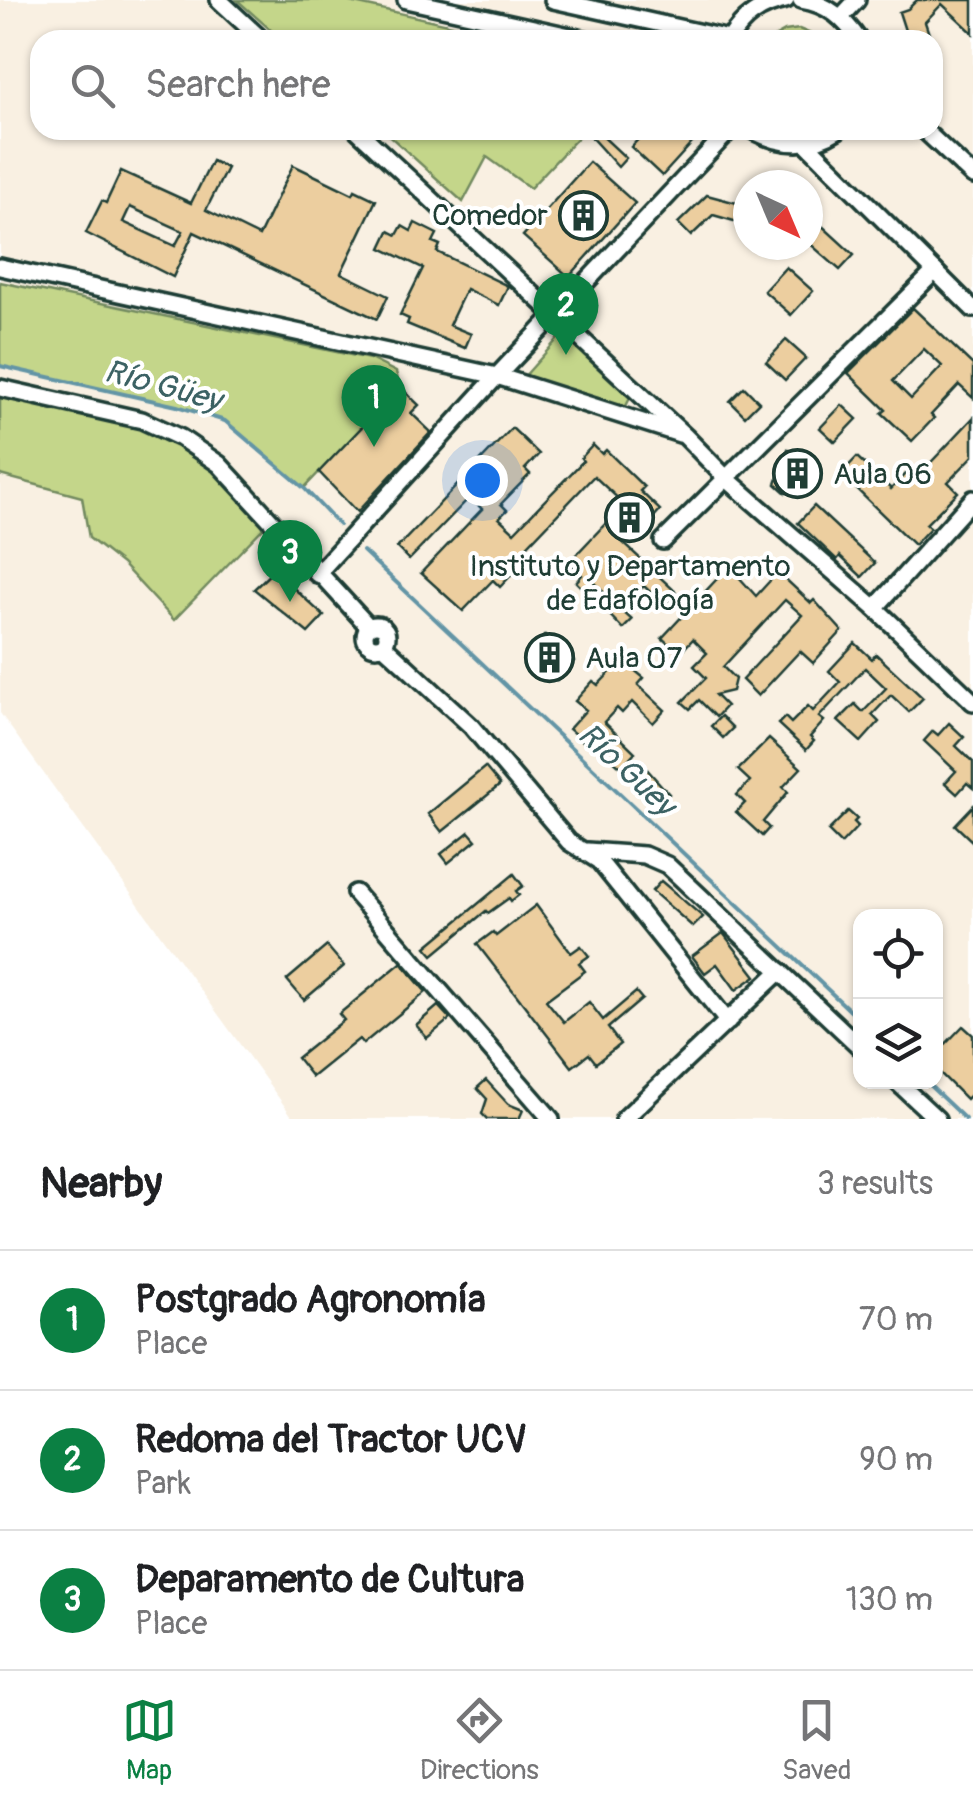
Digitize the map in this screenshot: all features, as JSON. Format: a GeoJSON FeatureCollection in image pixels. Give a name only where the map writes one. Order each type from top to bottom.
{"type":"FeatureCollection","features":[{"type":"Feature","properties":{"kind":"lane"},"geometry":{"type":"LineString","coordinates":[[219,0],[251,30]]}},
{"type":"Feature","properties":{"kind":"lane"},"geometry":{"type":"LineString","coordinates":[[406,0],[542,30]]}},
{"type":"Feature","properties":{"kind":"lane"},"geometry":{"type":"LineString","coordinates":[[553,0],[688,30]]}},
{"type":"Feature","properties":{"kind":"lane"},"geometry":{"type":"LineString","coordinates":[[737,30],[754,11],[786,0]]}},
{"type":"Feature","properties":{"kind":"lane"},"geometry":{"type":"LineString","coordinates":[[802,0],[823,5],[841,16],[852,30]]}},
{"type":"Feature","properties":{"kind":"lane"},"geometry":{"type":"LineString","coordinates":[[841,16],[857,0]]}},
{"type":"Feature","properties":{"kind":"lane"},"geometry":{"type":"LineString","coordinates":[[368,140],[685,436],[726,479],[875,608],[973,702]]}},
{"type":"Feature","properties":{"kind":"lane"},"geometry":{"type":"LineString","coordinates":[[317,574],[497,376],[721,140]]}},
{"type":"Feature","properties":{"kind":"lane"},"geometry":{"type":"LineString","coordinates":[[770,140],[807,144],[816,140]]}},
{"type":"Feature","properties":{"kind":"lane"},"geometry":{"type":"LineString","coordinates":[[935,140],[973,176]]}},
{"type":"Feature","properties":{"kind":"lane"},"geometry":{"type":"LineString","coordinates":[[807,144],[973,309]]}},
{"type":"Feature","properties":{"kind":"lane"},"geometry":{"type":"LineString","coordinates":[[0,267],[497,376],[685,436]]}},
{"type":"Feature","properties":{"kind":"lane"},"geometry":{"type":"LineString","coordinates":[[662,541],[935,271]]}},
{"type":"Feature","properties":{"kind":"lane"},"geometry":{"type":"LineString","coordinates":[[0,388],[142,420],[181,438],[219,464],[369,626],[364,634],[366,643],[374,648],[383,645],[471,726],[569,842],[599,860],[728,1022]]}},
{"type":"Feature","properties":{"kind":"lane"},"geometry":{"type":"LineString","coordinates":[[875,608],[973,499]]}},
{"type":"Feature","properties":{"kind":"lane"},"geometry":{"type":"LineString","coordinates":[[584,850],[644,855],[667,865],[853,1040]]}},
{"type":"Feature","properties":{"kind":"lane"},"geometry":{"type":"LineString","coordinates":[[354,892],[551,1119]]}},
{"type":"Feature","properties":{"kind":"lane"},"geometry":{"type":"LineString","coordinates":[[624,1119],[780,971]]}},
{"type":"Feature","properties":{"kind":"lane"},"geometry":{"type":"LineString","coordinates":[[905,1089],[937,1119]]}},
{"type":"Feature","properties":{"kind":"shaded area"},"geometry":{"type":"Polygon","coordinates":[[[0,0],[973,0],[973,1119],[294,1119],[0,713],[0,0]]]}},
{"type":"Feature","properties":{"kind":"green space"},"geometry":{"type":"Polygon","coordinates":[[[237,0],[341,0],[474,30],[271,30],[237,0]]]}},
{"type":"Feature","properties":{"kind":"green space"},"geometry":{"type":"Polygon","coordinates":[[[394,140],[576,140],[530,188],[487,157],[463,202],[394,140]]]}},
{"type":"Feature","properties":{"kind":"green space"},"geometry":{"type":"Polygon","coordinates":[[[0,282],[370,359],[396,372],[400,387],[304,488],[225,421],[177,406],[0,366],[0,282]]]}},
{"type":"Feature","properties":{"kind":"green space"},"geometry":{"type":"Polygon","coordinates":[[[564,332],[631,396],[625,408],[523,378],[564,332]]]}},
{"type":"Feature","properties":{"kind":"green space"},"geometry":{"type":"Polygon","coordinates":[[[0,393],[141,424],[217,467],[266,525],[174,620],[122,564],[89,538],[82,497],[0,475],[0,393]]]}},
{"type":"Feature","properties":{"kind":"building"},"geometry":{"type":"Polygon","coordinates":[[[917,0],[973,0],[973,33],[942,4],[925,22],[928,30],[905,30],[899,12],[917,0]]]}},
{"type":"Feature","properties":{"kind":"building"},"geometry":{"type":"Polygon","coordinates":[[[594,140],[607,140],[626,158],[618,167],[594,140]]]}},
{"type":"Feature","properties":{"kind":"building"},"geometry":{"type":"Polygon","coordinates":[[[638,140],[692,143],[662,176],[631,147],[638,140]]]}},
{"type":"Feature","properties":{"kind":"building"},"geometry":{"type":"Polygon","coordinates":[[[212,161],[227,168],[206,210],[259,236],[293,165],[353,194],[355,190],[376,200],[341,273],[388,296],[377,319],[194,232],[173,277],[86,233],[121,171],[191,203],[212,161]],[[130,207],[123,222],[175,246],[183,231],[130,207]]]}},
{"type":"Feature","properties":{"kind":"building","name":"Comedor"},"geometry":{"type":"Polygon","coordinates":[[[589,162],[635,203],[569,277],[523,236],[589,162]]]}},
{"type":"Feature","properties":{"kind":"building"},"geometry":{"type":"Polygon","coordinates":[[[707,195],[733,202],[733,221],[713,215],[691,236],[678,223],[707,195]]]}},
{"type":"Feature","properties":{"kind":"building"},"geometry":{"type":"Polygon","coordinates":[[[415,223],[437,234],[433,242],[440,245],[437,252],[508,286],[499,305],[466,289],[449,325],[471,334],[465,348],[407,324],[409,319],[400,315],[423,268],[381,248],[389,231],[397,235],[402,226],[411,231],[415,223]]]}},
{"type":"Feature","properties":{"kind":"building"},"geometry":{"type":"Polygon","coordinates":[[[823,227],[854,255],[840,270],[823,255],[823,227]]]}},
{"type":"Feature","properties":{"kind":"building"},"geometry":{"type":"Polygon","coordinates":[[[786,267],[813,291],[791,315],[764,291],[786,267]]]}},
{"type":"Feature","properties":{"kind":"building"},"geometry":{"type":"Polygon","coordinates":[[[913,308],[973,365],[973,398],[959,385],[912,441],[848,373],[913,308]],[[924,349],[893,381],[911,399],[942,366],[924,349]]]}},
{"type":"Feature","properties":{"kind":"building"},"geometry":{"type":"Polygon","coordinates":[[[786,340],[806,358],[785,380],[766,362],[786,340]]]}},
{"type":"Feature","properties":{"kind":"building"},"geometry":{"type":"Polygon","coordinates":[[[400,387],[419,405],[411,413],[431,432],[357,512],[319,472],[400,387]]]}},
{"type":"Feature","properties":{"kind":"building"},"geometry":{"type":"Polygon","coordinates":[[[744,387],[759,402],[745,416],[730,401],[744,387]]]}},
{"type":"Feature","properties":{"kind":"building"},"geometry":{"type":"Polygon","coordinates":[[[842,405],[857,419],[835,442],[820,428],[842,405]]]}},
{"type":"Feature","properties":{"kind":"building"},"geometry":{"type":"Polygon","coordinates":[[[973,418],[973,456],[948,482],[958,492],[926,524],[930,528],[914,545],[841,474],[857,457],[891,489],[911,469],[918,476],[973,418]]]}},
{"type":"Feature","properties":{"kind":"building","name":"Instituto y Departamento de Edafología"},"geometry":{"type":"Polygon","coordinates":[[[512,428],[539,454],[525,469],[530,474],[501,504],[507,510],[499,518],[514,532],[583,461],[581,458],[593,445],[602,454],[606,450],[644,487],[640,491],[660,510],[652,519],[648,516],[642,522],[637,518],[618,538],[676,592],[664,605],[644,586],[621,610],[632,620],[623,629],[604,609],[612,600],[594,583],[586,592],[576,582],[582,575],[572,565],[572,559],[624,504],[594,476],[512,562],[518,568],[500,587],[493,580],[463,611],[421,573],[482,509],[470,497],[409,560],[397,548],[512,428]]]}},
{"type":"Feature","properties":{"kind":"building","name":"Aula 06"},"geometry":{"type":"Polygon","coordinates":[[[788,449],[802,455],[820,481],[786,493],[776,484],[788,449]]]}},
{"type":"Feature","properties":{"kind":"building"},"geometry":{"type":"Polygon","coordinates":[[[814,506],[875,563],[862,577],[840,556],[837,560],[798,523],[814,506]]]}},
{"type":"Feature","properties":{"kind":"building"},"geometry":{"type":"Polygon","coordinates":[[[729,566],[756,596],[778,572],[811,603],[814,600],[842,631],[813,663],[800,651],[758,696],[742,680],[802,615],[785,600],[723,667],[735,679],[732,691],[715,695],[726,706],[716,717],[699,700],[690,709],[682,702],[706,678],[694,666],[707,653],[693,639],[679,654],[662,638],[729,566]]]}},
{"type":"Feature","properties":{"kind":"building"},"geometry":{"type":"Polygon","coordinates":[[[274,570],[324,616],[308,633],[254,589],[274,570]]]}},
{"type":"Feature","properties":{"kind":"building","name":"Aula 07"},"geometry":{"type":"Polygon","coordinates":[[[545,635],[574,661],[556,681],[527,655],[545,635]]]}},
{"type":"Feature","properties":{"kind":"building"},"geometry":{"type":"Polygon","coordinates":[[[855,643],[872,659],[876,654],[923,698],[909,712],[891,695],[872,715],[879,722],[861,742],[838,721],[855,704],[863,712],[886,688],[865,668],[819,717],[824,721],[810,737],[814,741],[806,750],[778,724],[785,717],[791,723],[808,706],[813,711],[840,682],[829,671],[855,643]]]}},
{"type":"Feature","properties":{"kind":"building"},"geometry":{"type":"Polygon","coordinates":[[[622,660],[644,678],[638,685],[665,710],[653,723],[632,702],[622,713],[617,708],[604,722],[635,752],[621,767],[589,738],[585,743],[569,729],[586,710],[575,701],[593,681],[598,685],[622,660]]]}},
{"type":"Feature","properties":{"kind":"building"},"geometry":{"type":"Polygon","coordinates":[[[721,716],[733,728],[723,738],[711,726],[721,716]]]}},
{"type":"Feature","properties":{"kind":"building"},"geometry":{"type":"Polygon","coordinates":[[[949,723],[964,737],[956,746],[973,762],[973,788],[967,783],[957,794],[945,783],[956,771],[924,741],[933,731],[938,735],[949,723]]]}},
{"type":"Feature","properties":{"kind":"building"},"geometry":{"type":"Polygon","coordinates":[[[769,739],[801,768],[783,787],[788,792],[763,822],[769,828],[762,836],[736,812],[745,803],[737,795],[750,781],[738,770],[769,739]]]}},
{"type":"Feature","properties":{"kind":"building"},"geometry":{"type":"Polygon","coordinates":[[[485,767],[500,785],[442,832],[428,814],[485,767]]]}},
{"type":"Feature","properties":{"kind":"building"},"geometry":{"type":"Polygon","coordinates":[[[645,767],[669,794],[657,806],[635,777],[645,767]]]}},
{"type":"Feature","properties":{"kind":"building"},"geometry":{"type":"Polygon","coordinates":[[[973,806],[973,842],[955,825],[973,806]]]}},
{"type":"Feature","properties":{"kind":"building"},"geometry":{"type":"Polygon","coordinates":[[[848,811],[857,819],[854,822],[858,826],[841,844],[828,831],[848,811]]]}},
{"type":"Feature","properties":{"kind":"building"},"geometry":{"type":"Polygon","coordinates":[[[469,832],[476,840],[448,863],[441,854],[469,832]]]}},
{"type":"Feature","properties":{"kind":"building"},"geometry":{"type":"Polygon","coordinates":[[[514,874],[523,886],[516,891],[519,895],[486,911],[433,955],[426,947],[514,874]]]}},
{"type":"Feature","properties":{"kind":"building"},"geometry":{"type":"Polygon","coordinates":[[[661,881],[703,917],[693,927],[652,891],[661,881]]]}},
{"type":"Feature","properties":{"kind":"building"},"geometry":{"type":"Polygon","coordinates":[[[536,905],[571,953],[581,946],[589,956],[579,963],[585,971],[546,1000],[564,1022],[589,1002],[603,1020],[636,992],[642,999],[608,1028],[620,1044],[596,1063],[589,1054],[572,1067],[477,944],[493,932],[496,936],[536,905]]]}},
{"type":"Feature","properties":{"kind":"building"},"geometry":{"type":"Polygon","coordinates":[[[723,933],[756,976],[736,990],[717,964],[705,973],[692,956],[723,933]]]}},
{"type":"Feature","properties":{"kind":"building"},"geometry":{"type":"Polygon","coordinates":[[[327,946],[344,966],[304,1000],[287,980],[327,946]]]}},
{"type":"Feature","properties":{"kind":"building"},"geometry":{"type":"Polygon","coordinates":[[[401,963],[426,992],[363,1044],[359,1039],[312,1077],[297,1058],[344,1020],[339,1014],[401,963]]]}},
{"type":"Feature","properties":{"kind":"building"},"geometry":{"type":"Polygon","coordinates":[[[438,1006],[450,1019],[427,1038],[416,1025],[438,1006]]]}},
{"type":"Feature","properties":{"kind":"building"},"geometry":{"type":"Polygon","coordinates":[[[963,1026],[973,1035],[973,1092],[966,1099],[943,1076],[943,1047],[963,1026]]]}},
{"type":"Feature","properties":{"kind":"building"},"geometry":{"type":"Polygon","coordinates":[[[486,1080],[508,1104],[523,1110],[519,1119],[487,1119],[482,1114],[487,1099],[477,1088],[486,1080]]]}},
{"type":"Feature","properties":{"kind":"waterway","name":"Río Güey"},"geometry":{"type":"LineString","coordinates":[[0,366],[177,406],[225,421],[304,488],[339,525]]}},
{"type":"Feature","properties":{"kind":"waterway","name":"Río Guey"},"geometry":{"type":"LineString","coordinates":[[363,551],[853,1013]]}},
{"type":"Feature","properties":{"kind":"waterway","name":"Río Guey"},"geometry":{"type":"LineString","coordinates":[[933,1089],[965,1119]]}},
{"type":"Feature","properties":{"kind":"place","name":"Comedor"},"geometry":{"type":"Point","coordinates":[583,215]}},
{"type":"Feature","properties":{"kind":"place","name":"Redoma del Tractor UCV"},"geometry":{"type":"Point","coordinates":[566,355]}},
{"type":"Feature","properties":{"kind":"place","name":"Postgrado Agronomía"},"geometry":{"type":"Point","coordinates":[374,447]}},
{"type":"Feature","properties":{"kind":"place","name":"Aula 06"},"geometry":{"type":"Point","coordinates":[798,474]}},
{"type":"Feature","properties":{"kind":"place","name":"Instituto y Departamento de Edafología"},"geometry":{"type":"Point","coordinates":[630,517]}},
{"type":"Feature","properties":{"kind":"place","name":"Deparamento de Cultura"},"geometry":{"type":"Point","coordinates":[290,602]}},
{"type":"Feature","properties":{"kind":"place","name":"Aula 07"},"geometry":{"type":"Point","coordinates":[550,658]}}]}
